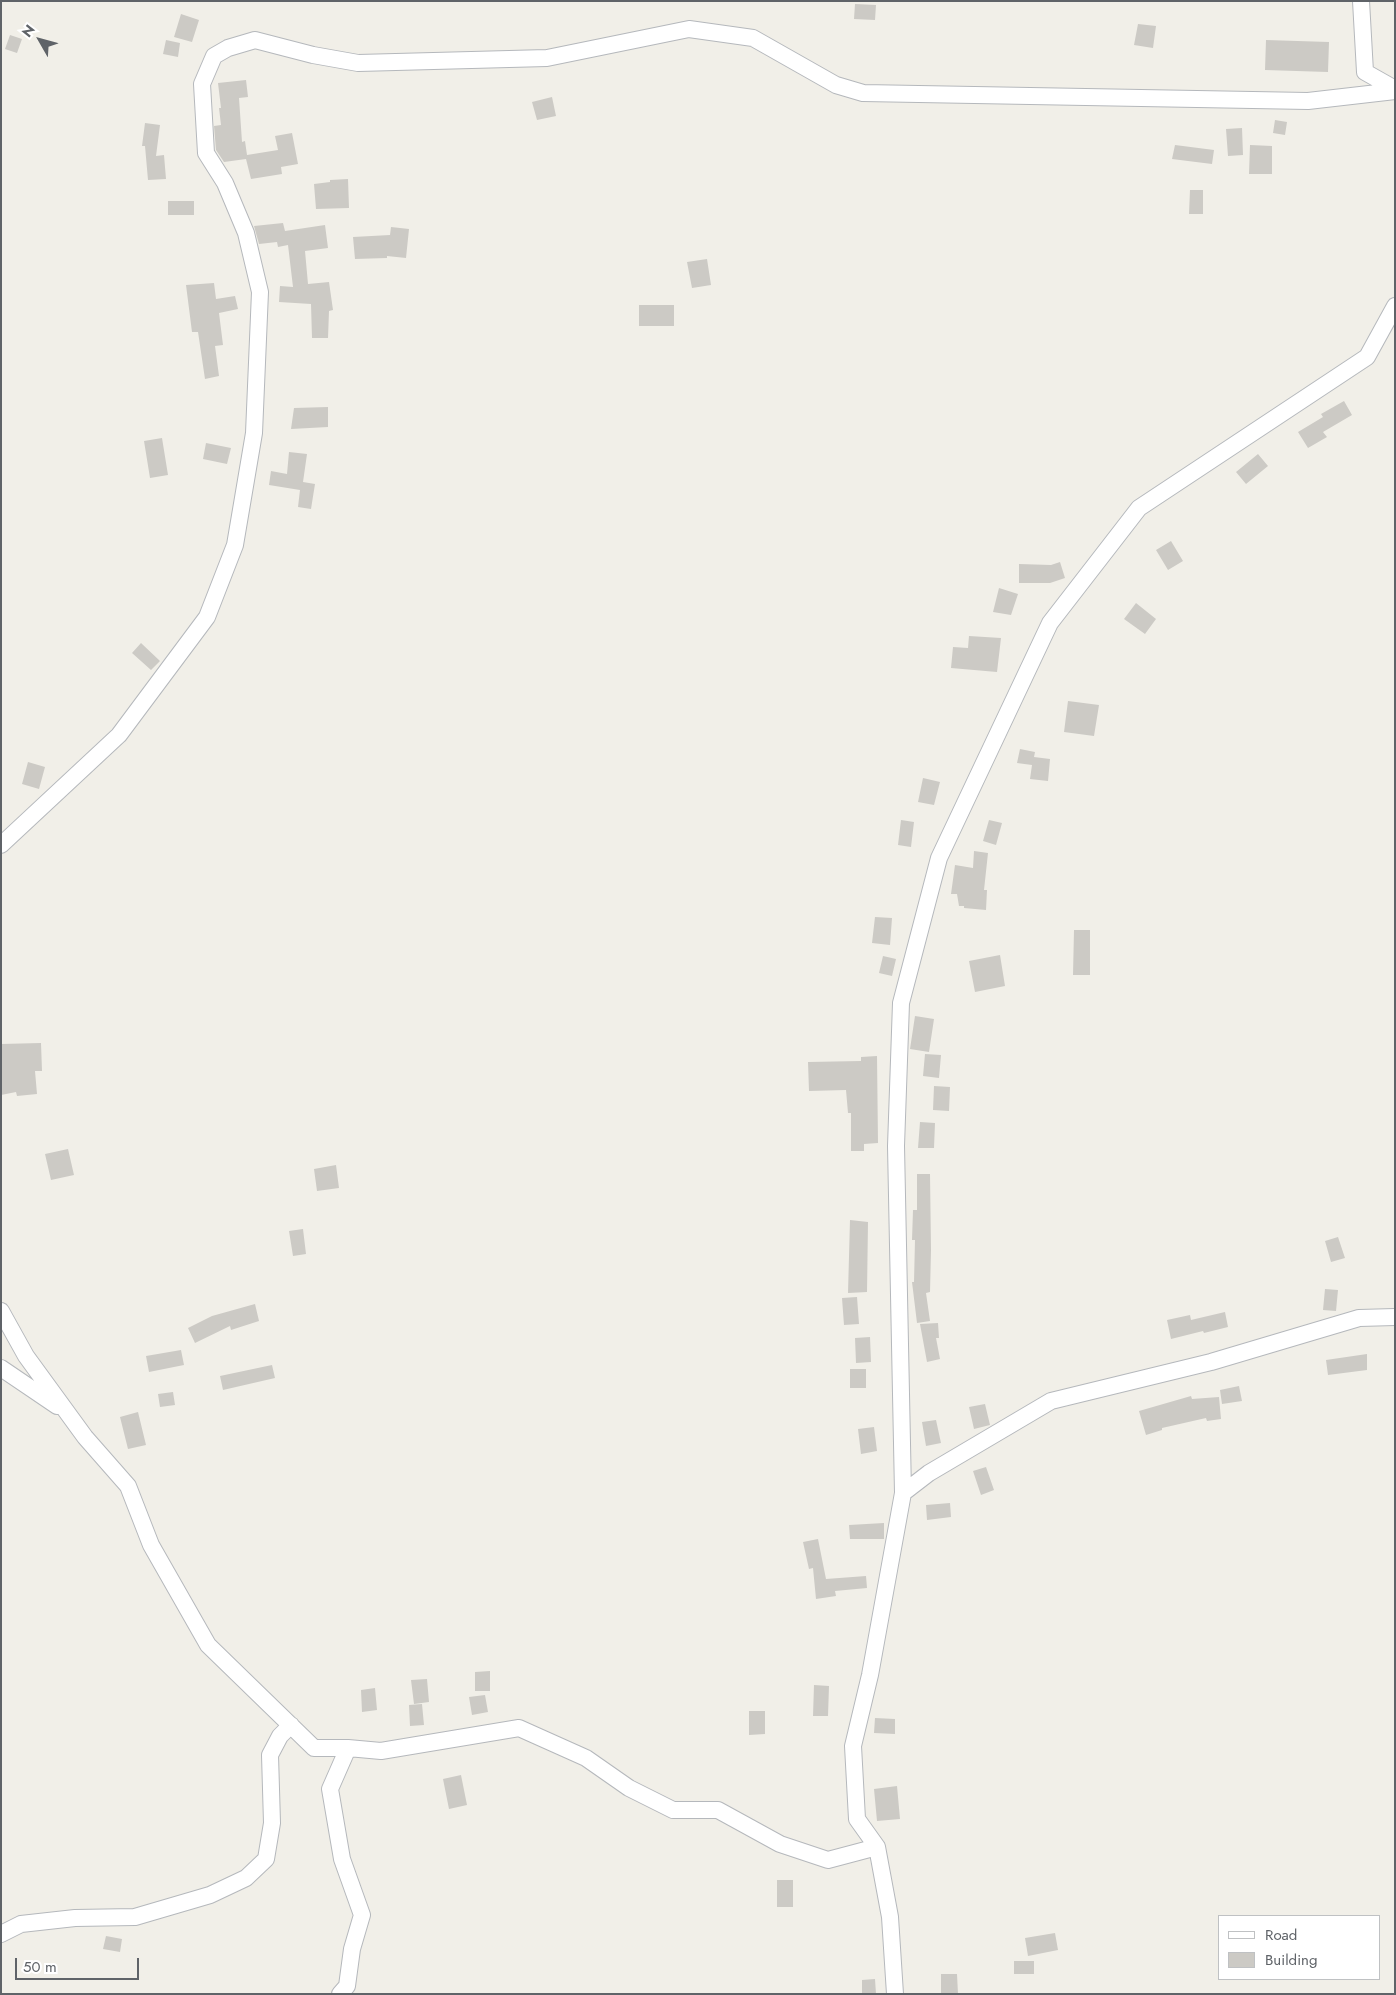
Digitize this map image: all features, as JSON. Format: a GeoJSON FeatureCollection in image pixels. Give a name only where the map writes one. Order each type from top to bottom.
{"type":"FeatureCollection","features":[{"type":"Feature","properties":{"kind":"street"},"geometry":{"type":"LineString","coordinates":[[1361,1],[1365,72],[1395,90]]}},
{"type":"Feature","properties":{"kind":"street"},"geometry":{"type":"LineString","coordinates":[[1,845],[118,735],[207,617],[235,545],[254,433],[260,292],[246,233],[225,183],[206,153],[202,84],[214,56],[228,48],[256,40],[313,55],[358,63],[547,58],[689,29],[753,38],[836,85],[864,93],[1308,101],[1395,90]]}},
{"type":"Feature","properties":{"kind":"street"},"geometry":{"type":"LineString","coordinates":[[895,1994],[890,1917],[877,1847],[857,1820],[853,1746],[870,1674],[903,1493],[896,1146],[901,1003],[939,858],[1050,623],[1139,508],[1367,357],[1395,306]]}},
{"type":"Feature","properties":{"kind":"street"},"geometry":{"type":"LineString","coordinates":[[1,1311],[26,1356],[85,1437],[128,1486],[151,1545],[208,1645],[314,1748],[348,1748],[381,1752],[519,1728],[586,1758],[629,1788],[673,1810],[718,1810],[780,1844],[828,1860],[877,1847]]}},
{"type":"Feature","properties":{"kind":"street"},"geometry":{"type":"LineString","coordinates":[[903,1493],[929,1474],[1051,1401],[1211,1362],[1359,1318],[1395,1317]]}},
{"type":"Feature","properties":{"kind":"street"},"geometry":{"type":"LineString","coordinates":[[1,1368],[68,1413]]}},
{"type":"Feature","properties":{"kind":"street"},"geometry":{"type":"LineString","coordinates":[[1,1934],[21,1924],[75,1918],[135,1917],[210,1894],[246,1878],[266,1859],[272,1823],[270,1756],[280,1736],[291,1725]]}},
{"type":"Feature","properties":{"kind":"street"},"geometry":{"type":"LineString","coordinates":[[340,1994],[347,1986],[352,1949],[362,1914],[342,1859],[330,1790],[348,1748]]}},
{"type":"Feature","properties":{"kind":"building"},"geometry":{"type":"Polygon","coordinates":[[[855,4],[876,5],[875,20],[854,19],[855,4]]]}},
{"type":"Feature","properties":{"kind":"building"},"geometry":{"type":"Polygon","coordinates":[[[181,14],[199,20],[192,42],[174,37],[181,14]]]}},
{"type":"Feature","properties":{"kind":"building"},"geometry":{"type":"Polygon","coordinates":[[[1138,24],[1156,26],[1153,48],[1134,45],[1138,24]]]}},
{"type":"Feature","properties":{"kind":"building"},"geometry":{"type":"Polygon","coordinates":[[[10,35],[22,39],[17,53],[5,49],[10,35]]]}},
{"type":"Feature","properties":{"kind":"building"},"geometry":{"type":"Polygon","coordinates":[[[166,40],[180,43],[178,57],[163,54],[166,40]]]}},
{"type":"Feature","properties":{"kind":"building"},"geometry":{"type":"Polygon","coordinates":[[[1266,40],[1329,42],[1328,72],[1265,70],[1266,40]]]}},
{"type":"Feature","properties":{"kind":"building"},"geometry":{"type":"Polygon","coordinates":[[[246,80],[248,97],[239,98],[242,142],[245,141],[247,155],[278,150],[275,136],[292,133],[298,164],[281,167],[282,174],[251,179],[246,159],[224,162],[216,150],[214,126],[221,125],[218,83],[246,80]]]}},
{"type":"Feature","properties":{"kind":"building"},"geometry":{"type":"Polygon","coordinates":[[[552,97],[556,116],[537,120],[532,102],[552,97]]]}},
{"type":"Feature","properties":{"kind":"building"},"geometry":{"type":"Polygon","coordinates":[[[1275,120],[1287,122],[1285,135],[1273,133],[1275,120]]]}},
{"type":"Feature","properties":{"kind":"building"},"geometry":{"type":"Polygon","coordinates":[[[145,123],[160,125],[156,156],[164,155],[166,179],[148,180],[145,146],[142,146],[145,123]]]}},
{"type":"Feature","properties":{"kind":"building"},"geometry":{"type":"Polygon","coordinates":[[[1242,128],[1243,155],[1228,156],[1226,129],[1242,128]]]}},
{"type":"Feature","properties":{"kind":"building"},"geometry":{"type":"Polygon","coordinates":[[[1175,145],[1214,150],[1212,164],[1172,159],[1175,145]]]}},
{"type":"Feature","properties":{"kind":"building"},"geometry":{"type":"Polygon","coordinates":[[[1250,145],[1272,146],[1272,174],[1249,174],[1250,145]]]}},
{"type":"Feature","properties":{"kind":"building"},"geometry":{"type":"Polygon","coordinates":[[[348,179],[349,208],[316,209],[314,184],[330,182],[330,180],[348,179]]]}},
{"type":"Feature","properties":{"kind":"building"},"geometry":{"type":"Polygon","coordinates":[[[1190,190],[1203,190],[1203,214],[1189,214],[1190,190]]]}},
{"type":"Feature","properties":{"kind":"building"},"geometry":{"type":"Polygon","coordinates":[[[168,201],[194,201],[194,215],[168,215],[168,201]]]}},
{"type":"Feature","properties":{"kind":"building"},"geometry":{"type":"Polygon","coordinates":[[[283,223],[285,231],[325,225],[328,248],[305,251],[308,284],[329,282],[333,310],[329,311],[328,338],[312,338],[311,304],[279,302],[280,286],[293,287],[288,245],[278,247],[277,242],[259,244],[254,226],[283,223]]]}},
{"type":"Feature","properties":{"kind":"building"},"geometry":{"type":"Polygon","coordinates":[[[391,227],[409,229],[406,258],[387,256],[387,258],[355,259],[353,237],[390,235],[391,227]]]}},
{"type":"Feature","properties":{"kind":"building"},"geometry":{"type":"Polygon","coordinates":[[[707,259],[711,285],[692,288],[687,262],[707,259]]]}},
{"type":"Feature","properties":{"kind":"building"},"geometry":{"type":"Polygon","coordinates":[[[214,283],[216,299],[235,296],[238,309],[219,313],[223,345],[215,346],[219,376],[205,379],[198,332],[192,332],[186,285],[214,283]]]}},
{"type":"Feature","properties":{"kind":"building"},"geometry":{"type":"Polygon","coordinates":[[[639,305],[674,305],[674,326],[639,326],[639,305]]]}},
{"type":"Feature","properties":{"kind":"building"},"geometry":{"type":"Polygon","coordinates":[[[1344,401],[1352,415],[1323,432],[1327,437],[1308,448],[1298,432],[1323,417],[1321,414],[1344,401]]]}},
{"type":"Feature","properties":{"kind":"building"},"geometry":{"type":"Polygon","coordinates":[[[328,407],[328,427],[291,429],[294,408],[328,407]]]}},
{"type":"Feature","properties":{"kind":"building"},"geometry":{"type":"Polygon","coordinates":[[[162,438],[168,475],[150,478],[144,441],[162,438]]]}},
{"type":"Feature","properties":{"kind":"building"},"geometry":{"type":"Polygon","coordinates":[[[206,443],[231,448],[227,464],[203,459],[206,443]]]}},
{"type":"Feature","properties":{"kind":"building"},"geometry":{"type":"Polygon","coordinates":[[[289,452],[307,454],[303,482],[315,484],[311,509],[298,507],[300,490],[269,485],[271,471],[287,474],[289,452]]]}},
{"type":"Feature","properties":{"kind":"building"},"geometry":{"type":"Polygon","coordinates":[[[1258,454],[1268,466],[1246,484],[1236,472],[1258,454]]]}},
{"type":"Feature","properties":{"kind":"building"},"geometry":{"type":"Polygon","coordinates":[[[1171,541],[1183,561],[1168,570],[1156,550],[1171,541]]]}},
{"type":"Feature","properties":{"kind":"building"},"geometry":{"type":"Polygon","coordinates":[[[1060,562],[1065,578],[1050,583],[1019,583],[1019,564],[1051,565],[1060,562]]]}},
{"type":"Feature","properties":{"kind":"building"},"geometry":{"type":"Polygon","coordinates":[[[999,588],[1018,594],[1011,615],[993,612],[999,588]]]}},
{"type":"Feature","properties":{"kind":"building"},"geometry":{"type":"Polygon","coordinates":[[[1136,603],[1156,619],[1145,634],[1124,619],[1136,603]]]}},
{"type":"Feature","properties":{"kind":"building"},"geometry":{"type":"Polygon","coordinates":[[[969,636],[1001,638],[997,672],[951,668],[953,647],[968,648],[969,636]]]}},
{"type":"Feature","properties":{"kind":"building"},"geometry":{"type":"Polygon","coordinates":[[[141,643],[160,661],[151,670],[132,653],[141,643]]]}},
{"type":"Feature","properties":{"kind":"building"},"geometry":{"type":"Polygon","coordinates":[[[1068,701],[1099,705],[1094,736],[1064,732],[1068,701]]]}},
{"type":"Feature","properties":{"kind":"building"},"geometry":{"type":"Polygon","coordinates":[[[1020,749],[1035,752],[1034,757],[1050,759],[1048,781],[1030,779],[1032,765],[1017,763],[1020,749]]]}},
{"type":"Feature","properties":{"kind":"building"},"geometry":{"type":"Polygon","coordinates":[[[28,762],[45,767],[39,789],[22,784],[28,762]]]}},
{"type":"Feature","properties":{"kind":"building"},"geometry":{"type":"Polygon","coordinates":[[[923,778],[940,782],[934,805],[918,802],[923,778]]]}},
{"type":"Feature","properties":{"kind":"building"},"geometry":{"type":"Polygon","coordinates":[[[901,820],[914,822],[911,847],[898,845],[901,820]]]}},
{"type":"Feature","properties":{"kind":"building"},"geometry":{"type":"Polygon","coordinates":[[[989,820],[1002,823],[996,845],[983,841],[989,820]]]}},
{"type":"Feature","properties":{"kind":"building"},"geometry":{"type":"Polygon","coordinates":[[[974,851],[988,853],[984,890],[987,890],[986,910],[959,906],[957,894],[951,894],[955,865],[973,868],[974,851]]]}},
{"type":"Feature","properties":{"kind":"building"},"geometry":{"type":"Polygon","coordinates":[[[875,917],[892,918],[890,945],[872,943],[875,917]]]}},
{"type":"Feature","properties":{"kind":"building"},"geometry":{"type":"Polygon","coordinates":[[[1074,930],[1090,930],[1090,975],[1073,975],[1074,930]]]}},
{"type":"Feature","properties":{"kind":"building"},"geometry":{"type":"Polygon","coordinates":[[[1000,955],[1005,986],[975,992],[969,961],[1000,955]]]}},
{"type":"Feature","properties":{"kind":"building"},"geometry":{"type":"Polygon","coordinates":[[[883,956],[896,959],[892,976],[879,973],[883,956]]]}},
{"type":"Feature","properties":{"kind":"building"},"geometry":{"type":"Polygon","coordinates":[[[915,1016],[934,1019],[929,1052],[910,1049],[915,1016]]]}},
{"type":"Feature","properties":{"kind":"building"},"geometry":{"type":"Polygon","coordinates":[[[41,1043],[42,1071],[35,1071],[37,1094],[17,1096],[16,1092],[1,1095],[1,1044],[41,1043]]]}},
{"type":"Feature","properties":{"kind":"building"},"geometry":{"type":"Polygon","coordinates":[[[925,1054],[941,1055],[939,1078],[923,1076],[925,1054]]]}},
{"type":"Feature","properties":{"kind":"building"},"geometry":{"type":"Polygon","coordinates":[[[877,1056],[878,1143],[864,1144],[864,1151],[851,1151],[851,1113],[848,1113],[846,1090],[809,1091],[808,1062],[861,1061],[861,1057],[877,1056]]]}},
{"type":"Feature","properties":{"kind":"building"},"geometry":{"type":"Polygon","coordinates":[[[934,1086],[950,1087],[949,1111],[933,1110],[934,1086]]]}},
{"type":"Feature","properties":{"kind":"building"},"geometry":{"type":"Polygon","coordinates":[[[920,1122],[935,1123],[934,1148],[918,1148],[920,1122]]]}},
{"type":"Feature","properties":{"kind":"building"},"geometry":{"type":"Polygon","coordinates":[[[68,1149],[74,1175],[51,1180],[45,1154],[68,1149]]]}},
{"type":"Feature","properties":{"kind":"building"},"geometry":{"type":"Polygon","coordinates":[[[336,1165],[339,1188],[317,1191],[314,1169],[336,1165]]]}},
{"type":"Feature","properties":{"kind":"building"},"geometry":{"type":"Polygon","coordinates":[[[917,1174],[930,1174],[931,1250],[930,1292],[926,1293],[930,1321],[917,1323],[912,1282],[914,1282],[915,1240],[912,1240],[913,1210],[917,1210],[917,1174]]]}},
{"type":"Feature","properties":{"kind":"building"},"geometry":{"type":"Polygon","coordinates":[[[850,1220],[868,1222],[867,1292],[848,1293],[850,1220]]]}},
{"type":"Feature","properties":{"kind":"building"},"geometry":{"type":"Polygon","coordinates":[[[303,1229],[306,1254],[293,1256],[289,1231],[303,1229]]]}},
{"type":"Feature","properties":{"kind":"building"},"geometry":{"type":"Polygon","coordinates":[[[1338,1237],[1345,1258],[1331,1262],[1325,1241],[1338,1237]]]}},
{"type":"Feature","properties":{"kind":"building"},"geometry":{"type":"Polygon","coordinates":[[[1325,1289],[1338,1290],[1336,1311],[1323,1310],[1325,1289]]]}},
{"type":"Feature","properties":{"kind":"building"},"geometry":{"type":"Polygon","coordinates":[[[857,1297],[859,1324],[844,1325],[842,1298],[857,1297]]]}},
{"type":"Feature","properties":{"kind":"building"},"geometry":{"type":"Polygon","coordinates":[[[255,1304],[259,1321],[231,1330],[230,1326],[195,1343],[188,1328],[212,1316],[255,1304]]]}},
{"type":"Feature","properties":{"kind":"building"},"geometry":{"type":"Polygon","coordinates":[[[1225,1312],[1228,1327],[1171,1339],[1167,1320],[1190,1315],[1191,1320],[1225,1312]]]}},
{"type":"Feature","properties":{"kind":"building"},"geometry":{"type":"Polygon","coordinates":[[[938,1323],[939,1338],[936,1338],[940,1359],[927,1362],[920,1324],[938,1323]]]}},
{"type":"Feature","properties":{"kind":"building"},"geometry":{"type":"Polygon","coordinates":[[[870,1337],[871,1362],[856,1363],[855,1338],[870,1337]]]}},
{"type":"Feature","properties":{"kind":"building"},"geometry":{"type":"Polygon","coordinates":[[[181,1350],[184,1365],[149,1372],[146,1356],[181,1350]]]}},
{"type":"Feature","properties":{"kind":"building"},"geometry":{"type":"Polygon","coordinates":[[[1367,1354],[1367,1370],[1328,1375],[1326,1360],[1367,1354]]]}},
{"type":"Feature","properties":{"kind":"building"},"geometry":{"type":"Polygon","coordinates":[[[272,1365],[275,1378],[223,1390],[220,1376],[272,1365]]]}},
{"type":"Feature","properties":{"kind":"building"},"geometry":{"type":"Polygon","coordinates":[[[850,1369],[866,1369],[866,1388],[850,1388],[850,1369]]]}},
{"type":"Feature","properties":{"kind":"building"},"geometry":{"type":"Polygon","coordinates":[[[1239,1386],[1242,1401],[1222,1404],[1220,1390],[1239,1386]]]}},
{"type":"Feature","properties":{"kind":"building"},"geometry":{"type":"Polygon","coordinates":[[[173,1392],[175,1405],[160,1407],[158,1394],[173,1392]]]}},
{"type":"Feature","properties":{"kind":"building"},"geometry":{"type":"Polygon","coordinates":[[[1191,1396],[1192,1399],[1219,1397],[1221,1419],[1207,1421],[1206,1418],[1162,1428],[1162,1430],[1146,1435],[1139,1411],[1191,1396]]]}},
{"type":"Feature","properties":{"kind":"building"},"geometry":{"type":"Polygon","coordinates":[[[985,1404],[990,1425],[974,1429],[969,1407],[985,1404]]]}},
{"type":"Feature","properties":{"kind":"building"},"geometry":{"type":"Polygon","coordinates":[[[138,1412],[146,1445],[128,1449],[120,1417],[138,1412]]]}},
{"type":"Feature","properties":{"kind":"building"},"geometry":{"type":"Polygon","coordinates":[[[936,1420],[941,1443],[926,1446],[922,1422],[936,1420]]]}},
{"type":"Feature","properties":{"kind":"building"},"geometry":{"type":"Polygon","coordinates":[[[874,1427],[877,1451],[861,1454],[858,1429],[874,1427]]]}},
{"type":"Feature","properties":{"kind":"building"},"geometry":{"type":"Polygon","coordinates":[[[986,1467],[994,1490],[981,1495],[973,1471],[986,1467]]]}},
{"type":"Feature","properties":{"kind":"building"},"geometry":{"type":"Polygon","coordinates":[[[950,1503],[951,1517],[927,1520],[926,1505],[950,1503]]]}},
{"type":"Feature","properties":{"kind":"building"},"geometry":{"type":"Polygon","coordinates":[[[884,1523],[884,1539],[850,1539],[849,1525],[884,1523]]]}},
{"type":"Feature","properties":{"kind":"building"},"geometry":{"type":"Polygon","coordinates":[[[818,1539],[826,1579],[866,1576],[867,1588],[835,1591],[836,1596],[816,1599],[813,1568],[809,1569],[803,1542],[818,1539]]]}},
{"type":"Feature","properties":{"kind":"building"},"geometry":{"type":"Polygon","coordinates":[[[490,1671],[490,1691],[475,1691],[475,1672],[490,1671]]]}},
{"type":"Feature","properties":{"kind":"building"},"geometry":{"type":"Polygon","coordinates":[[[427,1679],[429,1702],[414,1704],[411,1680],[427,1679]]]}},
{"type":"Feature","properties":{"kind":"building"},"geometry":{"type":"Polygon","coordinates":[[[814,1685],[829,1686],[828,1716],[813,1716],[814,1685]]]}},
{"type":"Feature","properties":{"kind":"building"},"geometry":{"type":"Polygon","coordinates":[[[375,1688],[377,1710],[362,1712],[361,1690],[375,1688]]]}},
{"type":"Feature","properties":{"kind":"building"},"geometry":{"type":"Polygon","coordinates":[[[485,1695],[488,1712],[472,1715],[469,1697],[485,1695]]]}},
{"type":"Feature","properties":{"kind":"building"},"geometry":{"type":"Polygon","coordinates":[[[422,1704],[424,1725],[410,1726],[409,1705],[422,1704]]]}},
{"type":"Feature","properties":{"kind":"building"},"geometry":{"type":"Polygon","coordinates":[[[749,1711],[765,1711],[765,1734],[749,1735],[749,1711]]]}},
{"type":"Feature","properties":{"kind":"building"},"geometry":{"type":"Polygon","coordinates":[[[875,1718],[895,1719],[895,1734],[874,1733],[875,1718]]]}},
{"type":"Feature","properties":{"kind":"building"},"geometry":{"type":"Polygon","coordinates":[[[461,1775],[467,1805],[449,1809],[443,1779],[461,1775]]]}},
{"type":"Feature","properties":{"kind":"building"},"geometry":{"type":"Polygon","coordinates":[[[897,1786],[900,1819],[877,1821],[874,1789],[897,1786]]]}},
{"type":"Feature","properties":{"kind":"building"},"geometry":{"type":"Polygon","coordinates":[[[777,1880],[793,1880],[793,1907],[777,1907],[777,1880]]]}},
{"type":"Feature","properties":{"kind":"building"},"geometry":{"type":"Polygon","coordinates":[[[1055,1933],[1058,1950],[1028,1956],[1025,1938],[1055,1933]]]}},
{"type":"Feature","properties":{"kind":"building"},"geometry":{"type":"Polygon","coordinates":[[[106,1936],[122,1939],[120,1952],[103,1949],[106,1936]]]}},
{"type":"Feature","properties":{"kind":"building"},"geometry":{"type":"Polygon","coordinates":[[[1014,1961],[1034,1961],[1034,1974],[1014,1974],[1014,1961]]]}},
{"type":"Feature","properties":{"kind":"building"},"geometry":{"type":"Polygon","coordinates":[[[941,1974],[957,1974],[958,1994],[941,1994],[941,1974]]]}},
{"type":"Feature","properties":{"kind":"building"},"geometry":{"type":"Polygon","coordinates":[[[875,1979],[876,1994],[862,1994],[862,1980],[875,1979]]]}}]}
